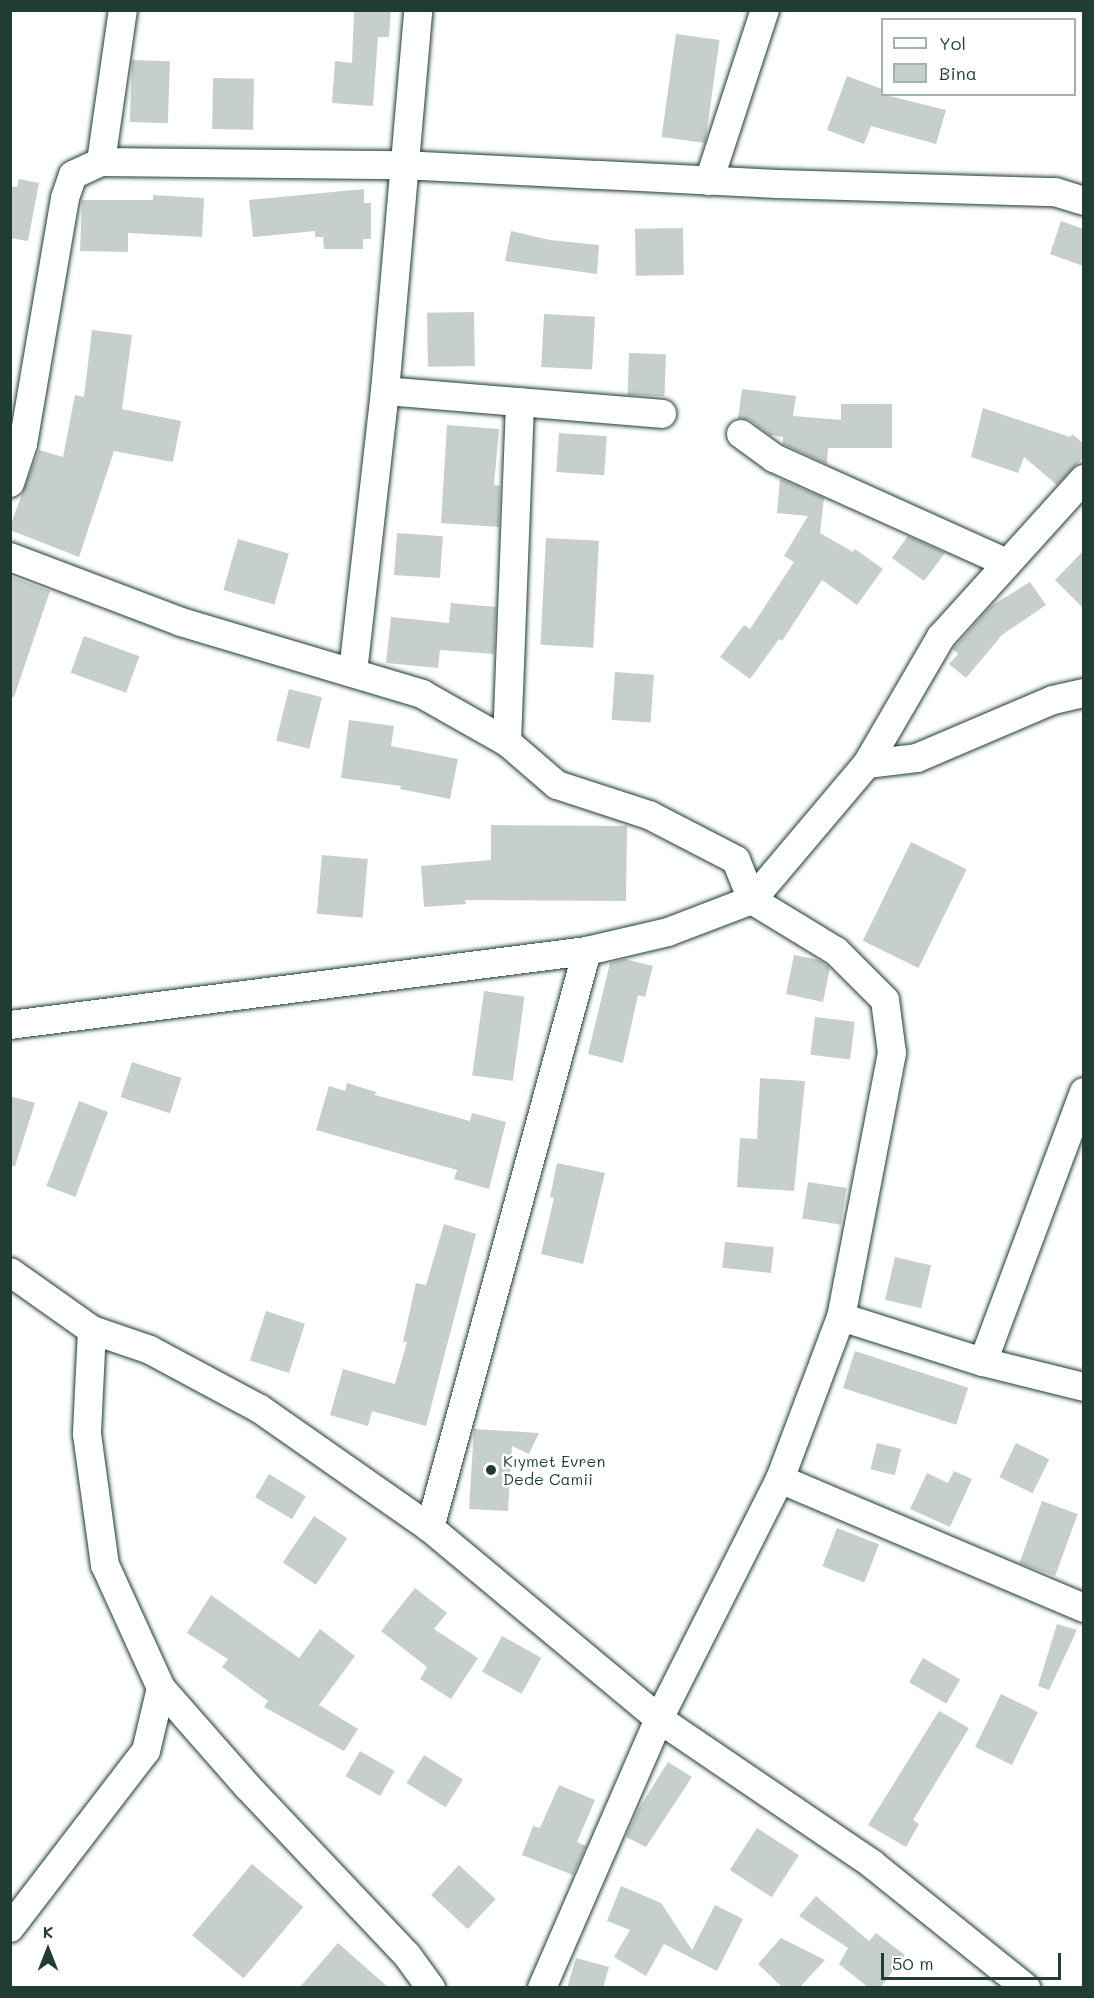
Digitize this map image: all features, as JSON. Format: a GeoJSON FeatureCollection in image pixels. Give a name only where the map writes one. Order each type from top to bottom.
{"type":"FeatureCollection","features":[{"type":"Feature","properties":{"kind":"street"},"geometry":{"type":"LineString","coordinates":[[101,162],[123,10]]}},
{"type":"Feature","properties":{"kind":"street"},"geometry":{"type":"LineString","coordinates":[[353,672],[385,391],[402,165],[418,10]]}},
{"type":"Feature","properties":{"kind":"street"},"geometry":{"type":"LineString","coordinates":[[709,181],[765,10]]}},
{"type":"Feature","properties":{"kind":"street"},"geometry":{"type":"LineString","coordinates":[[10,483],[23,444],[65,198],[74,175],[101,162],[402,165],[709,181],[1055,192],[1083,201]]}},
{"type":"Feature","properties":{"kind":"street"},"geometry":{"type":"LineString","coordinates":[[385,391],[662,414]]}},
{"type":"Feature","properties":{"kind":"street"},"geometry":{"type":"LineString","coordinates":[[507,742],[520,402]]}},
{"type":"Feature","properties":{"kind":"street"},"geometry":{"type":"LineString","coordinates":[[741,434],[774,458],[1007,563]]}},
{"type":"Feature","properties":{"kind":"street"},"geometry":{"type":"LineString","coordinates":[[10,1025],[587,951],[668,933],[752,900],[867,764],[941,637],[1083,479]]}},
{"type":"Feature","properties":{"kind":"street"},"geometry":{"type":"LineString","coordinates":[[10,557],[181,622],[422,694],[507,742],[557,785],[649,815],[736,860],[752,900],[836,951],[885,1000],[892,1053],[841,1317],[780,1479],[659,1719],[542,1988]]}},
{"type":"Feature","properties":{"kind":"street"},"geometry":{"type":"LineString","coordinates":[[867,764],[917,758],[1053,700],[1083,693]]}},
{"type":"Feature","properties":{"kind":"street"},"geometry":{"type":"LineString","coordinates":[[430,1528],[587,951]]}},
{"type":"Feature","properties":{"kind":"street"},"geometry":{"type":"LineString","coordinates":[[983,1362],[1083,1092]]}},
{"type":"Feature","properties":{"kind":"street"},"geometry":{"type":"LineString","coordinates":[[10,1272],[92,1330],[150,1350],[260,1409],[430,1528],[659,1719],[872,1864],[1026,1988]]}},
{"type":"Feature","properties":{"kind":"street"},"geometry":{"type":"LineString","coordinates":[[841,1317],[983,1362],[1083,1387]]}},
{"type":"Feature","properties":{"kind":"street"},"geometry":{"type":"LineString","coordinates":[[92,1330],[87,1434],[105,1565],[161,1688],[248,1786],[407,1955],[431,1988]]}},
{"type":"Feature","properties":{"kind":"street"},"geometry":{"type":"LineString","coordinates":[[780,1479],[1083,1608]]}},
{"type":"Feature","properties":{"kind":"street"},"geometry":{"type":"LineString","coordinates":[[10,1928],[146,1751],[161,1688]]}},
{"type":"Feature","properties":{"kind":"building"},"geometry":{"type":"Polygon","coordinates":[[[354,10],[391,10],[389,37],[378,37],[373,106],[332,103],[335,61],[352,63],[354,10]]]}},
{"type":"Feature","properties":{"kind":"building"},"geometry":{"type":"Polygon","coordinates":[[[676,34],[720,40],[705,143],[662,137],[676,34]]]}},
{"type":"Feature","properties":{"kind":"building"},"geometry":{"type":"Polygon","coordinates":[[[132,60],[170,61],[168,123],[130,122],[132,60]]]}},
{"type":"Feature","properties":{"kind":"building"},"geometry":{"type":"Polygon","coordinates":[[[847,76],[881,89],[881,96],[890,96],[946,110],[936,144],[871,126],[864,144],[827,130],[847,76]]]}},
{"type":"Feature","properties":{"kind":"building"},"geometry":{"type":"Polygon","coordinates":[[[213,78],[254,79],[253,130],[212,129],[213,78]]]}},
{"type":"Feature","properties":{"kind":"building"},"geometry":{"type":"Polygon","coordinates":[[[19,179],[39,183],[28,241],[10,238],[10,186],[17,187],[19,179]]]}},
{"type":"Feature","properties":{"kind":"building"},"geometry":{"type":"Polygon","coordinates":[[[364,189],[364,203],[371,203],[371,239],[363,239],[363,249],[324,249],[323,237],[315,237],[315,231],[253,237],[249,200],[364,189]]]}},
{"type":"Feature","properties":{"kind":"building"},"geometry":{"type":"Polygon","coordinates":[[[153,195],[204,198],[202,237],[128,233],[128,252],[80,251],[82,200],[153,200],[153,195]]]}},
{"type":"Feature","properties":{"kind":"building"},"geometry":{"type":"Polygon","coordinates":[[[1061,221],[1083,229],[1083,266],[1050,254],[1061,221]]]}},
{"type":"Feature","properties":{"kind":"building"},"geometry":{"type":"Polygon","coordinates":[[[683,228],[684,275],[636,276],[635,229],[683,228]]]}},
{"type":"Feature","properties":{"kind":"building"},"geometry":{"type":"Polygon","coordinates":[[[511,231],[550,240],[599,245],[597,274],[505,261],[511,231]]]}},
{"type":"Feature","properties":{"kind":"building"},"geometry":{"type":"Polygon","coordinates":[[[474,312],[475,366],[428,367],[427,313],[474,312]]]}},
{"type":"Feature","properties":{"kind":"building"},"geometry":{"type":"Polygon","coordinates":[[[544,314],[595,317],[592,370],[541,367],[544,314]]]}},
{"type":"Feature","properties":{"kind":"building"},"geometry":{"type":"Polygon","coordinates":[[[92,330],[132,335],[122,409],[181,421],[173,462],[114,451],[79,557],[10,530],[10,526],[39,450],[63,457],[75,395],[84,397],[92,330]]]}},
{"type":"Feature","properties":{"kind":"building"},"geometry":{"type":"Polygon","coordinates":[[[629,353],[666,354],[665,396],[628,395],[629,353]]]}},
{"type":"Feature","properties":{"kind":"building"},"geometry":{"type":"Polygon","coordinates":[[[742,389],[796,396],[793,416],[841,420],[841,404],[892,404],[892,448],[828,448],[827,464],[783,444],[783,437],[770,435],[750,420],[738,418],[742,389]]]}},
{"type":"Feature","properties":{"kind":"building"},"geometry":{"type":"Polygon","coordinates":[[[983,408],[1070,437],[1072,434],[1083,443],[1083,458],[1057,485],[1024,457],[1018,473],[971,457],[983,408]]]}},
{"type":"Feature","properties":{"kind":"building"},"geometry":{"type":"Polygon","coordinates":[[[447,425],[499,429],[494,485],[500,486],[499,527],[441,523],[447,425]]]}},
{"type":"Feature","properties":{"kind":"building"},"geometry":{"type":"Polygon","coordinates":[[[559,433],[607,436],[604,475],[556,472],[559,433]]]}},
{"type":"Feature","properties":{"kind":"building"},"geometry":{"type":"Polygon","coordinates":[[[780,479],[824,498],[820,533],[853,552],[855,549],[883,569],[857,605],[822,580],[782,641],[779,639],[750,679],[720,657],[744,625],[750,629],[794,562],[784,556],[808,516],[777,513],[780,479]]]}},
{"type":"Feature","properties":{"kind":"building"},"geometry":{"type":"Polygon","coordinates":[[[397,533],[443,536],[440,578],[394,575],[397,533]]]}},
{"type":"Feature","properties":{"kind":"building"},"geometry":{"type":"Polygon","coordinates":[[[908,536],[945,553],[924,581],[892,558],[908,536]]]}},
{"type":"Feature","properties":{"kind":"building"},"geometry":{"type":"Polygon","coordinates":[[[546,538],[599,541],[593,648],[540,645],[546,538]]]}},
{"type":"Feature","properties":{"kind":"building"},"geometry":{"type":"Polygon","coordinates":[[[238,539],[289,554],[274,605],[223,590],[238,539]]]}},
{"type":"Feature","properties":{"kind":"building"},"geometry":{"type":"Polygon","coordinates":[[[1083,551],[1083,608],[1055,580],[1083,551]]]}},
{"type":"Feature","properties":{"kind":"building"},"geometry":{"type":"Polygon","coordinates":[[[10,576],[50,591],[14,697],[10,697],[10,576]]]}},
{"type":"Feature","properties":{"kind":"building"},"geometry":{"type":"Polygon","coordinates":[[[1030,582],[1046,605],[1002,635],[966,678],[949,664],[958,654],[953,649],[991,606],[1030,582]]]}},
{"type":"Feature","properties":{"kind":"building"},"geometry":{"type":"Polygon","coordinates":[[[451,603],[496,607],[494,654],[440,650],[438,668],[386,663],[391,617],[449,623],[451,603]]]}},
{"type":"Feature","properties":{"kind":"building"},"geometry":{"type":"Polygon","coordinates":[[[84,636],[139,656],[126,693],[71,673],[84,636]]]}},
{"type":"Feature","properties":{"kind":"building"},"geometry":{"type":"Polygon","coordinates":[[[615,672],[654,675],[651,723],[612,720],[615,672]]]}},
{"type":"Feature","properties":{"kind":"building"},"geometry":{"type":"Polygon","coordinates":[[[289,689],[322,697],[309,749],[276,740],[289,689]]]}},
{"type":"Feature","properties":{"kind":"building"},"geometry":{"type":"Polygon","coordinates":[[[349,720],[394,726],[391,746],[458,759],[450,799],[400,789],[401,786],[341,778],[349,720]]]}},
{"type":"Feature","properties":{"kind":"building"},"geometry":{"type":"Polygon","coordinates":[[[491,825],[627,826],[626,901],[465,900],[466,904],[424,907],[421,866],[491,860],[491,825]]]}},
{"type":"Feature","properties":{"kind":"building"},"geometry":{"type":"Polygon","coordinates":[[[911,842],[967,869],[919,968],[863,941],[911,842]]]}},
{"type":"Feature","properties":{"kind":"building"},"geometry":{"type":"Polygon","coordinates":[[[322,855],[368,859],[363,918],[317,914],[322,855]]]}},
{"type":"Feature","properties":{"kind":"building"},"geometry":{"type":"Polygon","coordinates":[[[794,955],[819,960],[830,968],[823,1002],[786,994],[794,955]]]}},
{"type":"Feature","properties":{"kind":"building"},"geometry":{"type":"Polygon","coordinates":[[[625,959],[653,966],[645,997],[638,995],[623,1063],[588,1054],[610,963],[625,959]]]}},
{"type":"Feature","properties":{"kind":"building"},"geometry":{"type":"Polygon","coordinates":[[[484,991],[525,997],[513,1081],[472,1075],[484,991]]]}},
{"type":"Feature","properties":{"kind":"building"},"geometry":{"type":"Polygon","coordinates":[[[815,1017],[855,1022],[850,1060],[810,1055],[815,1017]]]}},
{"type":"Feature","properties":{"kind":"building"},"geometry":{"type":"Polygon","coordinates":[[[132,1062],[181,1078],[170,1113],[121,1097],[132,1062]]]}},
{"type":"Feature","properties":{"kind":"building"},"geometry":{"type":"Polygon","coordinates":[[[760,1078],[805,1081],[794,1191],[737,1187],[740,1138],[757,1139],[760,1078]]]}},
{"type":"Feature","properties":{"kind":"building"},"geometry":{"type":"Polygon","coordinates":[[[347,1083],[376,1092],[375,1095],[470,1121],[472,1113],[506,1122],[489,1189],[454,1179],[457,1170],[316,1130],[329,1086],[345,1091],[347,1083]]]}},
{"type":"Feature","properties":{"kind":"building"},"geometry":{"type":"Polygon","coordinates":[[[10,1096],[35,1103],[15,1166],[10,1166],[10,1096]]]}},
{"type":"Feature","properties":{"kind":"building"},"geometry":{"type":"Polygon","coordinates":[[[79,1101],[108,1112],[75,1197],[46,1186],[79,1101]]]}},
{"type":"Feature","properties":{"kind":"building"},"geometry":{"type":"Polygon","coordinates":[[[557,1163],[605,1173],[583,1264],[541,1254],[554,1198],[550,1197],[557,1163]]]}},
{"type":"Feature","properties":{"kind":"building"},"geometry":{"type":"Polygon","coordinates":[[[808,1182],[847,1188],[841,1225],[802,1219],[808,1182]]]}},
{"type":"Feature","properties":{"kind":"building"},"geometry":{"type":"Polygon","coordinates":[[[444,1224],[476,1234],[426,1426],[372,1411],[368,1426],[330,1415],[343,1369],[395,1384],[407,1342],[403,1342],[416,1283],[426,1285],[444,1224]]]}},
{"type":"Feature","properties":{"kind":"building"},"geometry":{"type":"Polygon","coordinates":[[[725,1242],[774,1247],[771,1273],[722,1268],[725,1242]]]}},
{"type":"Feature","properties":{"kind":"building"},"geometry":{"type":"Polygon","coordinates":[[[895,1257],[931,1265],[921,1308],[885,1300],[895,1257]]]}},
{"type":"Feature","properties":{"kind":"building"},"geometry":{"type":"Polygon","coordinates":[[[266,1311],[305,1324],[289,1373],[250,1360],[266,1311]]]}},
{"type":"Feature","properties":{"kind":"building"},"geometry":{"type":"Polygon","coordinates":[[[855,1351],[968,1388],[956,1425],[843,1388],[855,1351]]]}},
{"type":"Feature","properties":{"kind":"building","name":"Kıymet Evren Dede Camii"},"geometry":{"type":"Polygon","coordinates":[[[474,1429],[539,1433],[529,1454],[512,1446],[508,1511],[469,1509],[474,1429]]]}},
{"type":"Feature","properties":{"kind":"building"},"geometry":{"type":"Polygon","coordinates":[[[877,1443],[901,1449],[895,1475],[870,1469],[877,1443]]]}},
{"type":"Feature","properties":{"kind":"building"},"geometry":{"type":"Polygon","coordinates":[[[1016,1443],[1049,1459],[1033,1493],[999,1477],[1016,1443]]]}},
{"type":"Feature","properties":{"kind":"building"},"geometry":{"type":"Polygon","coordinates":[[[954,1471],[972,1479],[950,1527],[910,1509],[927,1473],[948,1483],[954,1471]]]}},
{"type":"Feature","properties":{"kind":"building"},"geometry":{"type":"Polygon","coordinates":[[[269,1474],[306,1496],[292,1519],[255,1497],[269,1474]]]}},
{"type":"Feature","properties":{"kind":"building"},"geometry":{"type":"Polygon","coordinates":[[[1042,1501],[1078,1514],[1055,1576],[1019,1563],[1042,1501]]]}},
{"type":"Feature","properties":{"kind":"building"},"geometry":{"type":"Polygon","coordinates":[[[314,1516],[347,1538],[316,1585],[283,1562],[314,1516]]]}},
{"type":"Feature","properties":{"kind":"building"},"geometry":{"type":"Polygon","coordinates":[[[837,1528],[879,1544],[864,1582],[822,1566],[837,1528]]]}},
{"type":"Feature","properties":{"kind":"building"},"geometry":{"type":"Polygon","coordinates":[[[415,1588],[447,1613],[434,1629],[478,1658],[451,1699],[420,1679],[427,1667],[381,1631],[415,1588]]]}},
{"type":"Feature","properties":{"kind":"building"},"geometry":{"type":"Polygon","coordinates":[[[211,1595],[299,1658],[320,1629],[355,1656],[319,1705],[358,1729],[344,1751],[264,1707],[268,1701],[222,1667],[228,1659],[187,1633],[211,1595]]]}},
{"type":"Feature","properties":{"kind":"building"},"geometry":{"type":"Polygon","coordinates":[[[1057,1624],[1077,1630],[1049,1690],[1038,1686],[1057,1624]]]}},
{"type":"Feature","properties":{"kind":"building"},"geometry":{"type":"Polygon","coordinates":[[[502,1636],[541,1658],[521,1694],[482,1672],[502,1636]]]}},
{"type":"Feature","properties":{"kind":"building"},"geometry":{"type":"Polygon","coordinates":[[[923,1658],[960,1680],[946,1704],[909,1682],[923,1658]]]}},
{"type":"Feature","properties":{"kind":"building"},"geometry":{"type":"Polygon","coordinates":[[[1001,1694],[1038,1712],[1012,1765],[975,1747],[1001,1694]]]}},
{"type":"Feature","properties":{"kind":"building"},"geometry":{"type":"Polygon","coordinates":[[[939,1711],[969,1728],[913,1820],[919,1824],[906,1847],[868,1825],[939,1711]]]}},
{"type":"Feature","properties":{"kind":"building"},"geometry":{"type":"Polygon","coordinates":[[[360,1751],[395,1771],[380,1796],[346,1776],[360,1751]]]}},
{"type":"Feature","properties":{"kind":"building"},"geometry":{"type":"Polygon","coordinates":[[[424,1755],[463,1779],[446,1807],[407,1783],[424,1755]]]}},
{"type":"Feature","properties":{"kind":"building"},"geometry":{"type":"Polygon","coordinates":[[[668,1762],[692,1777],[646,1847],[626,1837],[638,1810],[668,1762]]]}},
{"type":"Feature","properties":{"kind":"building"},"geometry":{"type":"Polygon","coordinates":[[[559,1785],[595,1800],[577,1842],[586,1846],[573,1875],[522,1855],[533,1826],[540,1828],[559,1785]]]}},
{"type":"Feature","properties":{"kind":"building"},"geometry":{"type":"Polygon","coordinates":[[[757,1828],[799,1855],[772,1897],[730,1870],[757,1828]]]}},
{"type":"Feature","properties":{"kind":"building"},"geometry":{"type":"Polygon","coordinates":[[[252,1864],[303,1907],[244,1978],[192,1935],[252,1864]]]}},
{"type":"Feature","properties":{"kind":"building"},"geometry":{"type":"Polygon","coordinates":[[[459,1865],[496,1899],[468,1929],[431,1895],[459,1865]]]}},
{"type":"Feature","properties":{"kind":"building"},"geometry":{"type":"Polygon","coordinates":[[[621,1886],[661,1903],[692,1950],[715,1905],[743,1919],[717,1971],[664,1944],[646,1976],[614,1957],[630,1930],[607,1921],[621,1886]]]}},
{"type":"Feature","properties":{"kind":"building"},"geometry":{"type":"Polygon","coordinates":[[[816,1896],[869,1941],[876,1933],[905,1955],[880,1988],[869,1988],[839,1964],[848,1948],[799,1916],[816,1896]]]}},
{"type":"Feature","properties":{"kind":"building"},"geometry":{"type":"Polygon","coordinates":[[[781,1938],[825,1960],[799,1988],[783,1988],[758,1964],[781,1938]]]}},
{"type":"Feature","properties":{"kind":"building"},"geometry":{"type":"Polygon","coordinates":[[[338,1943],[389,1988],[299,1988],[338,1943]]]}},
{"type":"Feature","properties":{"kind":"building"},"geometry":{"type":"Polygon","coordinates":[[[576,1958],[609,1967],[603,1988],[567,1988],[576,1958]]]}},
{"type":"Feature","properties":{"kind":"place","name":"Kıymet Evren Dede Camii"},"geometry":{"type":"Point","coordinates":[491,1470]}}]}
